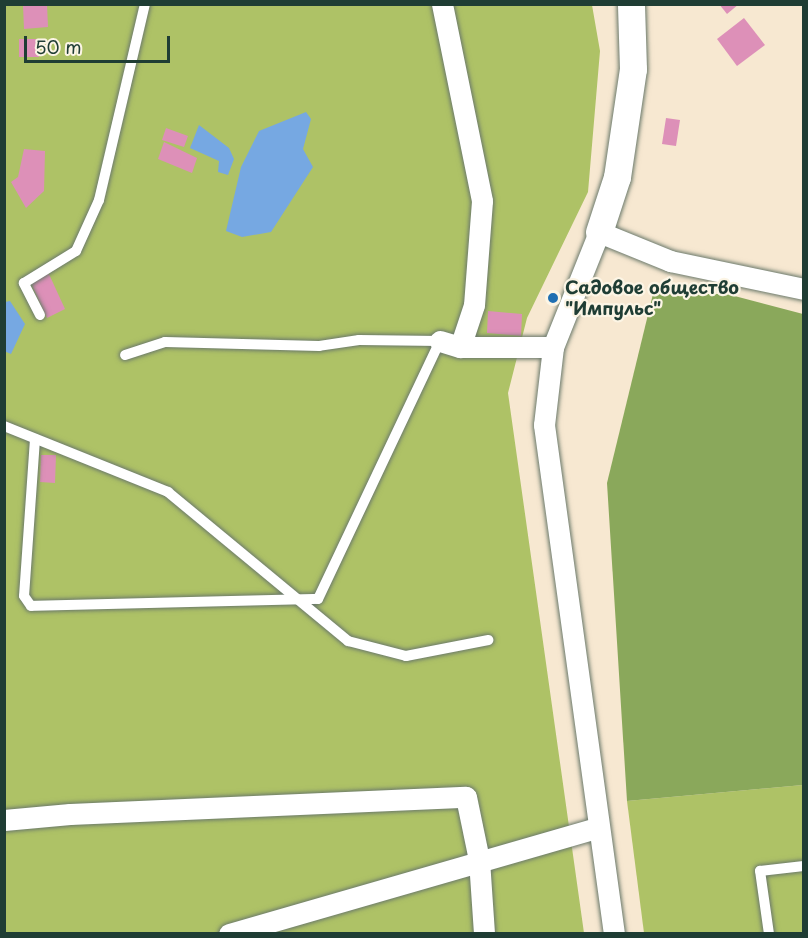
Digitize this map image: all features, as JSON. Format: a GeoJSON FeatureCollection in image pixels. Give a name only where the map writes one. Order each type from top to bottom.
{"type":"FeatureCollection","features":[{"type":"Feature","properties":{"kind":"street"},"geometry":{"type":"LineString","coordinates":[[442,4],[482,201],[474,305],[460,347]]}},
{"type":"Feature","properties":{"kind":"street"},"geometry":{"type":"LineString","coordinates":[[614,933],[544,425],[553,347],[599,232],[617,177],[633,69],[631,4]]}},
{"type":"Feature","properties":{"kind":"street"},"geometry":{"type":"LineString","coordinates":[[599,232],[670,261],[804,289]]}},
{"type":"Feature","properties":{"kind":"street"},"geometry":{"type":"LineString","coordinates":[[440,341],[460,347],[553,347]]}},
{"type":"Feature","properties":{"kind":"street"},"geometry":{"type":"LineString","coordinates":[[4,820],[82,813],[466,797],[479,860],[484,933]]}},
{"type":"Feature","properties":{"kind":"street"},"geometry":{"type":"LineString","coordinates":[[229,933],[600,827]]}},
{"type":"Feature","properties":{"kind":"lane"},"geometry":{"type":"LineString","coordinates":[[40,315],[24,283],[76,251],[99,200],[145,4]]}},
{"type":"Feature","properties":{"kind":"lane"},"geometry":{"type":"LineString","coordinates":[[35,439],[24,596],[31,606],[318,599],[440,341],[359,340],[319,346],[165,342],[125,355]]}},
{"type":"Feature","properties":{"kind":"lane"},"geometry":{"type":"LineString","coordinates":[[4,426],[168,492],[301,599],[348,641],[406,656],[488,640]]}},
{"type":"Feature","properties":{"kind":"lane"},"geometry":{"type":"LineString","coordinates":[[769,933],[760,871],[804,866]]}},
{"type":"Feature","properties":{"kind":"green space"},"geometry":{"type":"Polygon","coordinates":[[[5,5],[592,5],[600,51],[588,192],[527,318],[508,393],[584,933],[5,934],[5,5]]]}},
{"type":"Feature","properties":{"kind":"green space"},"geometry":{"type":"Polygon","coordinates":[[[653,294],[727,294],[803,314],[803,785],[627,801],[607,483],[653,294]]]}},
{"type":"Feature","properties":{"kind":"green space"},"geometry":{"type":"Polygon","coordinates":[[[803,785],[803,933],[644,933],[627,801],[803,785]]]}},
{"type":"Feature","properties":{"kind":"water"},"geometry":{"type":"Polygon","coordinates":[[[306,112],[311,119],[303,149],[313,167],[271,232],[242,237],[226,231],[241,167],[259,131],[306,112]]]}},
{"type":"Feature","properties":{"kind":"water"},"geometry":{"type":"Polygon","coordinates":[[[199,125],[229,148],[234,159],[228,175],[218,172],[219,161],[190,148],[199,125]]]}},
{"type":"Feature","properties":{"kind":"water"},"geometry":{"type":"Polygon","coordinates":[[[10,301],[25,324],[11,354],[4,351],[5,302],[10,301]]]}},
{"type":"Feature","properties":{"kind":"building"},"geometry":{"type":"Polygon","coordinates":[[[47,4],[48,27],[24,29],[23,5],[47,4]]]}},
{"type":"Feature","properties":{"kind":"building"},"geometry":{"type":"Polygon","coordinates":[[[719,4],[739,4],[727,14],[719,4]]]}},
{"type":"Feature","properties":{"kind":"building"},"geometry":{"type":"Polygon","coordinates":[[[744,18],[765,45],[737,66],[717,39],[744,18]]]}},
{"type":"Feature","properties":{"kind":"building"},"geometry":{"type":"Polygon","coordinates":[[[19,39],[39,39],[39,57],[19,57],[19,39]]]}},
{"type":"Feature","properties":{"kind":"building"},"geometry":{"type":"Polygon","coordinates":[[[666,118],[680,120],[676,146],[662,144],[666,118]]]}},
{"type":"Feature","properties":{"kind":"building"},"geometry":{"type":"Polygon","coordinates":[[[166,128],[188,136],[184,147],[162,140],[166,128]]]}},
{"type":"Feature","properties":{"kind":"building"},"geometry":{"type":"Polygon","coordinates":[[[164,142],[197,158],[192,173],[158,159],[164,142]]]}},
{"type":"Feature","properties":{"kind":"building"},"geometry":{"type":"Polygon","coordinates":[[[24,149],[45,151],[44,191],[26,208],[11,182],[18,177],[24,149]]]}},
{"type":"Feature","properties":{"kind":"building"},"geometry":{"type":"Polygon","coordinates":[[[48,272],[65,309],[47,318],[30,281],[48,272]]]}},
{"type":"Feature","properties":{"kind":"building"},"geometry":{"type":"Polygon","coordinates":[[[488,311],[522,314],[521,336],[487,333],[488,311]]]}},
{"type":"Feature","properties":{"kind":"building"},"geometry":{"type":"Polygon","coordinates":[[[41,455],[56,455],[55,483],[40,482],[41,455]]]}},
{"type":"Feature","properties":{"kind":"place","name":"Садовое общество \"Импульс\""},"geometry":{"type":"Point","coordinates":[553,298]}}]}
